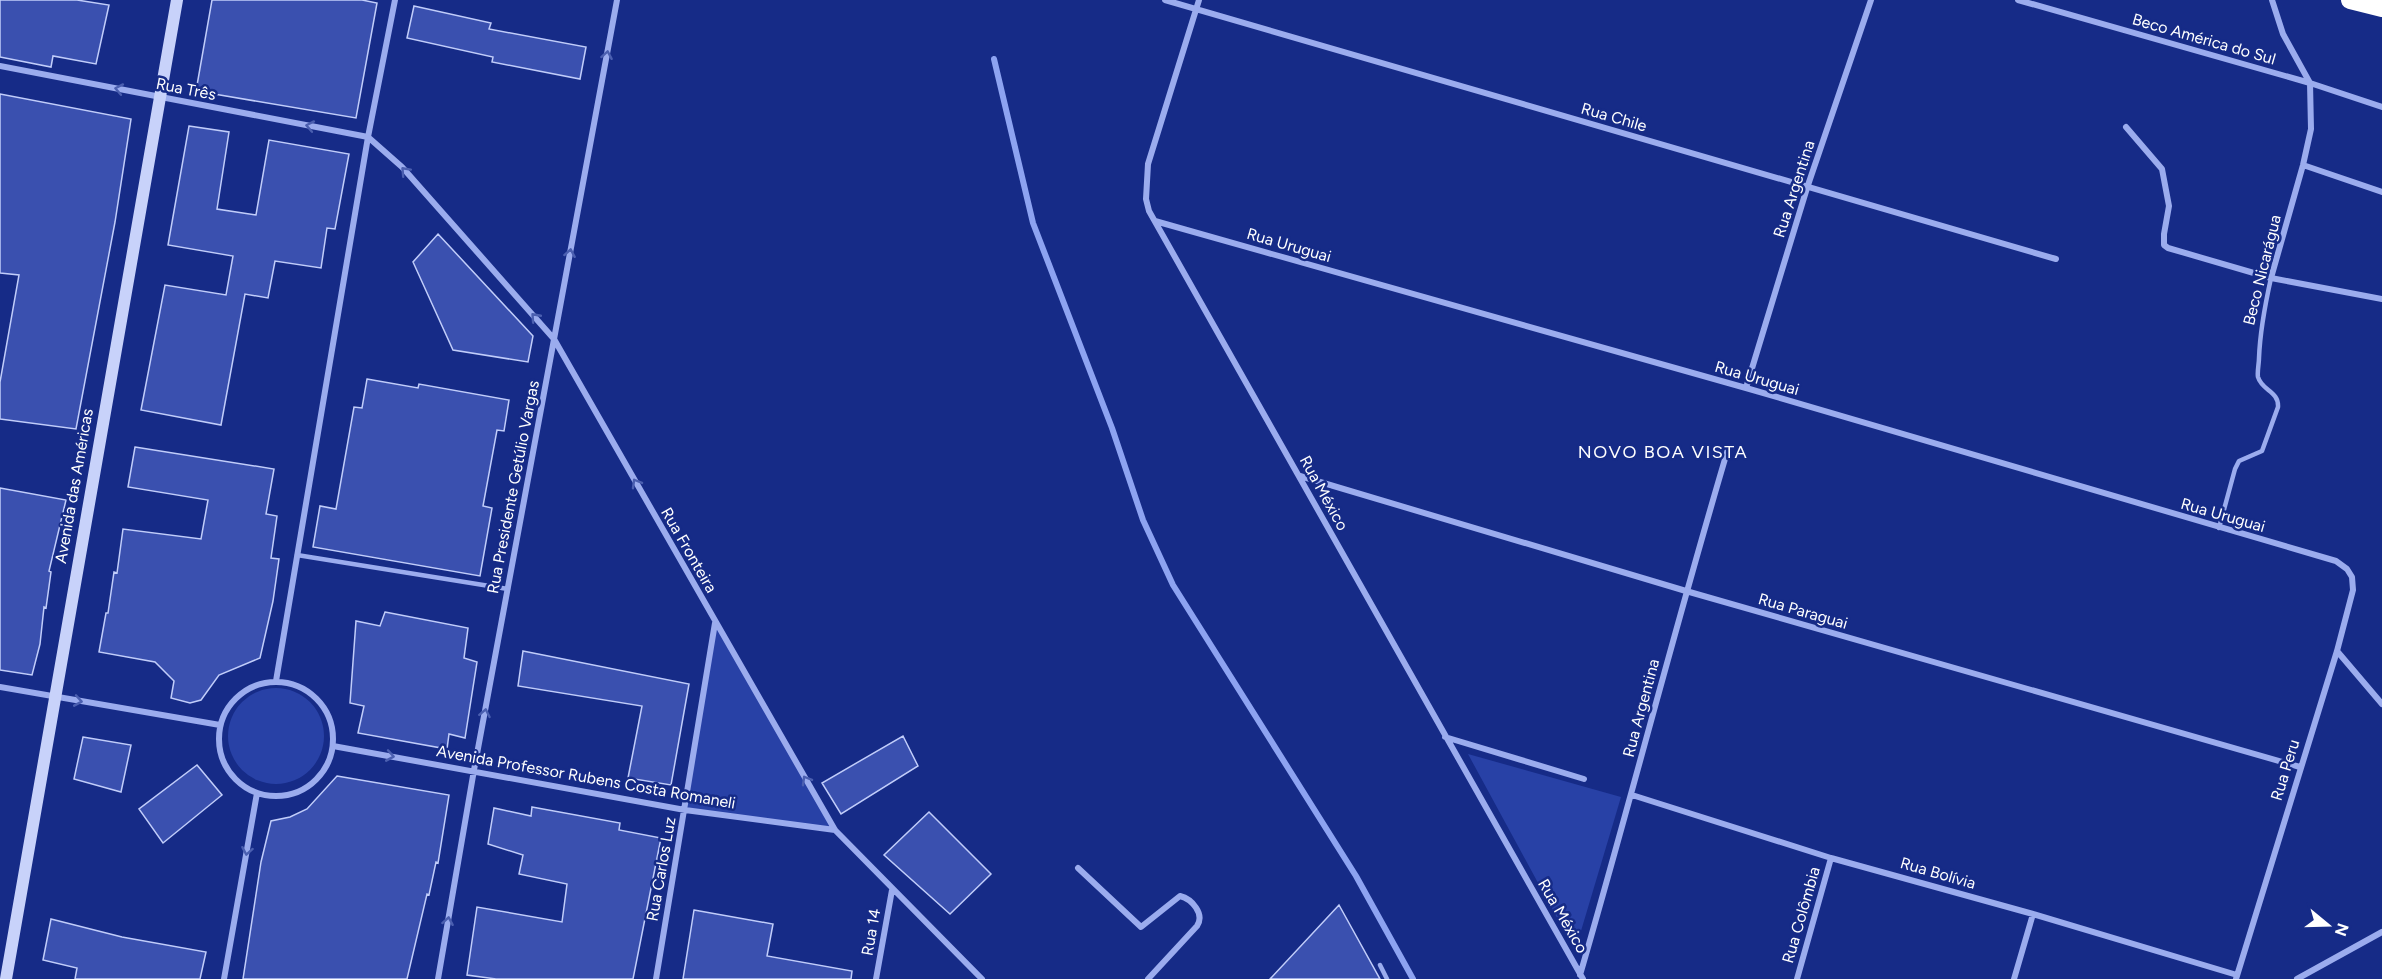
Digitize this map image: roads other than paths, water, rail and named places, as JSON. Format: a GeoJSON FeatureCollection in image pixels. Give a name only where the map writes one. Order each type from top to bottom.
{"type":"FeatureCollection","features":[{"type":"Feature","properties":{"kind":"highway"},"geometry":{"type":"LineString","coordinates":[[2350,0],[2382,9]]}},
{"type":"Feature","properties":{"kind":"main road","name":"Avenida das Américas"},"geometry":{"type":"LineString","coordinates":[[6,979],[177,0]]}},
{"type":"Feature","properties":{"kind":"street"},"geometry":{"type":"LineString","coordinates":[[276,681],[368,137],[394,0]]}},
{"type":"Feature","properties":{"kind":"street","name":"Rua Presidente Getúlio Vargas"},"geometry":{"type":"LineString","coordinates":[[438,979],[474,770],[617,0]]}},
{"type":"Feature","properties":{"kind":"street","name":"Rua Chile"},"geometry":{"type":"LineString","coordinates":[[1165,0],[2056,259]]}},
{"type":"Feature","properties":{"kind":"street","name":"Rua México"},"geometry":{"type":"LineString","coordinates":[[1199,0],[1148,164],[1146,199],[1155,221],[1582,977]]}},
{"type":"Feature","properties":{"kind":"street","name":"Rua Argentina"},"geometry":{"type":"LineString","coordinates":[[1746,388],[1807,188],[1871,0]]}},
{"type":"Feature","properties":{"kind":"street","name":"Beco América do Sul"},"geometry":{"type":"LineString","coordinates":[[2018,0],[2310,83],[2382,107]]}},
{"type":"Feature","properties":{"kind":"street","name":"Beco Nicarágua"},"geometry":{"type":"LineString","coordinates":[[2271,278],[2311,129],[2310,83],[2283,34],[2272,0]]}},
{"type":"Feature","properties":{"kind":"street","name":"Rua Três"},"geometry":{"type":"LineString","coordinates":[[0,66],[368,137]]}},
{"type":"Feature","properties":{"kind":"street"},"geometry":{"type":"LineString","coordinates":[[2126,127],[2162,169],[2169,206],[2164,245],[2172,250],[2271,278],[2382,299]]}},
{"type":"Feature","properties":{"kind":"street","name":"Rua Fronteira"},"geometry":{"type":"LineString","coordinates":[[368,137],[402,167],[554,339],[835,830],[982,979]]}},
{"type":"Feature","properties":{"kind":"street"},"geometry":{"type":"LineString","coordinates":[[2303,165],[2382,192]]}},
{"type":"Feature","properties":{"kind":"street","name":"Rua Uruguai"},"geometry":{"type":"LineString","coordinates":[[1155,221],[1746,388],[2336,561],[2347,569]]}},
{"type":"Feature","properties":{"kind":"street","name":"Rua Argentina"},"geometry":{"type":"LineString","coordinates":[[1582,977],[1686,591],[1728,449]]}},
{"type":"Feature","properties":{"kind":"street","name":"Rua Paraguai"},"geometry":{"type":"LineString","coordinates":[[1300,476],[1686,591],[2300,767]]}},
{"type":"Feature","properties":{"kind":"street","name":"Rua Peru"},"geometry":{"type":"LineString","coordinates":[[2236,977],[2337,651],[2353,590],[2352,577],[2347,569]]}},
{"type":"Feature","properties":{"kind":"street","name":"Rua Carlos Luz"},"geometry":{"type":"LineString","coordinates":[[656,979],[715,622]]}},
{"type":"Feature","properties":{"kind":"street"},"geometry":{"type":"LineString","coordinates":[[2337,651],[2382,704]]}},
{"type":"Feature","properties":{"kind":"street"},"geometry":{"type":"LineString","coordinates":[[276,681],[295,684],[312,694],[325,708],[332,727],[333,746],[328,763],[319,777],[306,788],[291,795],[274,797],[257,794],[236,780],[222,759],[218,742],[220,725],[228,707],[240,693],[257,684],[276,681]]}},
{"type":"Feature","properties":{"kind":"street"},"geometry":{"type":"LineString","coordinates":[[0,687],[220,725]]}},
{"type":"Feature","properties":{"kind":"street"},"geometry":{"type":"LineString","coordinates":[[1445,736],[1584,779]]}},
{"type":"Feature","properties":{"kind":"street","name":"Avenida Professor Rubens Costa Romaneli"},"geometry":{"type":"LineString","coordinates":[[333,746],[685,810],[835,830]]}},
{"type":"Feature","properties":{"kind":"street"},"geometry":{"type":"LineString","coordinates":[[224,979],[257,794]]}},
{"type":"Feature","properties":{"kind":"street","name":"Rua Bolívia"},"geometry":{"type":"LineString","coordinates":[[1632,795],[1832,858],[2033,914],[2236,977]]}},
{"type":"Feature","properties":{"kind":"street","name":"Rua Colômbia"},"geometry":{"type":"LineString","coordinates":[[1797,979],[1832,858]]}},
{"type":"Feature","properties":{"kind":"street"},"geometry":{"type":"LineString","coordinates":[[1078,868],[1141,927],[1180,896],[1185,897],[1199,912],[1201,918],[1197,926],[1148,979]]}},
{"type":"Feature","properties":{"kind":"street","name":"Rua 14"},"geometry":{"type":"LineString","coordinates":[[876,979],[892,890]]}},
{"type":"Feature","properties":{"kind":"street"},"geometry":{"type":"LineString","coordinates":[[2014,979],[2033,914]]}},
{"type":"Feature","properties":{"kind":"street"},"geometry":{"type":"LineString","coordinates":[[2297,979],[2382,932]]}},
{"type":"Feature","properties":{"kind":"lane","name":"Beco Nicarágua"},"geometry":{"type":"LineString","coordinates":[[2219,528],[2235,469],[2239,461],[2262,451],[2278,407],[2279,401],[2275,394],[2262,384],[2258,375],[2261,327],[2271,278]]}},
{"type":"Feature","properties":{"kind":"lane"},"geometry":{"type":"LineString","coordinates":[[297,555],[508,589]]}},
{"type":"Feature","properties":{"kind":"lane"},"geometry":{"type":"LineString","coordinates":[[1380,965],[1387,979]]}},
{"type":"Feature","properties":{"kind":"waterway"},"geometry":{"type":"LineString","coordinates":[[994,59],[1033,223],[1112,428],[1143,520],[1173,585],[1356,876],[1413,979]]}},
{"type":"Feature","properties":{"kind":"district","name":"NOVO BOA VISTA"},"geometry":{"type":"Point","coordinates":[1663,452]}}]}
